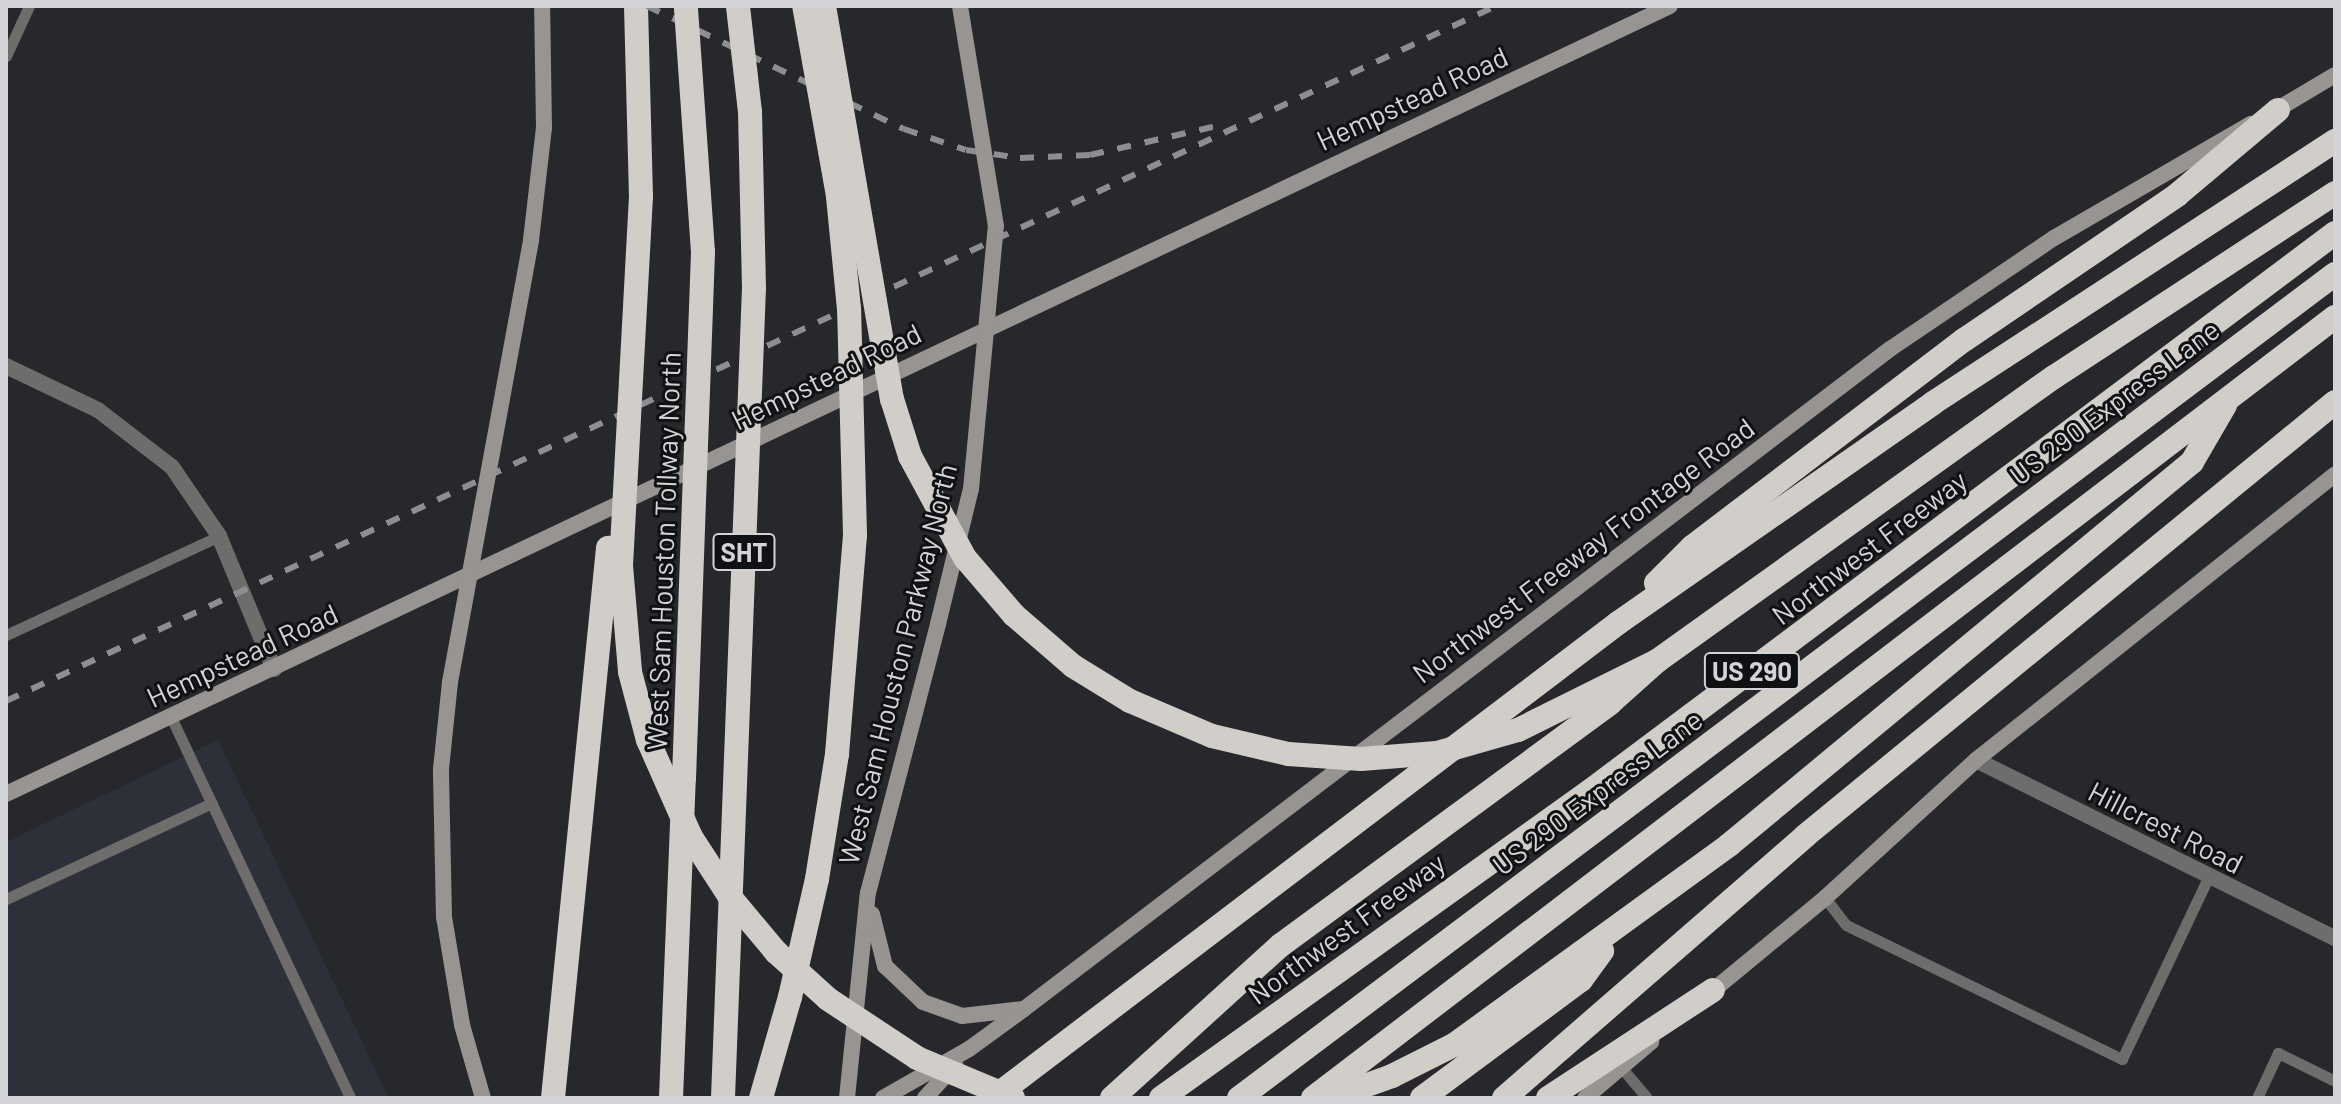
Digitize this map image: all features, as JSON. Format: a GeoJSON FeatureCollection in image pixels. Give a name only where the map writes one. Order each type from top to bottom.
{"type":"FeatureCollection","features":[{"type":"Feature","properties":{"kind":"highway"},"geometry":{"type":"LineString","coordinates":[[636,6],[642,176],[624,496],[622,601],[638,707],[674,806],[709,868],[769,944],[837,1006],[917,1058],[1013,1098]]}},
{"type":"Feature","properties":{"kind":"highway","name":"West Sam Houston Tollway North"},"geometry":{"type":"LineString","coordinates":[[671,1098],[703,276],[700,146],[686,6]]}},
{"type":"Feature","properties":{"kind":"highway","name":"SHT"},"geometry":{"type":"LineString","coordinates":[[723,1098],[754,288],[750,112],[738,6]]}},
{"type":"Feature","properties":{"kind":"highway"},"geometry":{"type":"LineString","coordinates":[[761,1098],[817,879],[837,754],[855,535],[849,309],[838,196],[804,6]]}},
{"type":"Feature","properties":{"kind":"highway"},"geometry":{"type":"LineString","coordinates":[[824,6],[892,399],[910,456],[965,558],[1014,615],[1073,666],[1130,701],[1212,736],[1288,754],[1361,759],[1437,753],[1518,730],[1657,661]]}},
{"type":"Feature","properties":{"kind":"highway"},"geometry":{"type":"LineString","coordinates":[[1618,623],[1692,547],[1964,340],[2177,195],[2278,110]]}},
{"type":"Feature","properties":{"kind":"highway"},"geometry":{"type":"LineString","coordinates":[[993,1098],[1618,623],[1933,403],[2335,141]]}},
{"type":"Feature","properties":{"kind":"highway"},"geometry":{"type":"LineString","coordinates":[[1112,1098],[1281,945],[1610,703],[1657,661],[2054,377],[2335,193]]}},
{"type":"Feature","properties":{"kind":"highway","name":"Northwest Freeway"},"geometry":{"type":"LineString","coordinates":[[1161,1098],[1603,782],[2335,233]]}},
{"type":"Feature","properties":{"kind":"highway","name":"US 290 Express Lane"},"geometry":{"type":"LineString","coordinates":[[1239,1098],[2335,274]]}},
{"type":"Feature","properties":{"kind":"highway","name":"US 290"},"geometry":{"type":"LineString","coordinates":[[1313,1098],[2335,317]]}},
{"type":"Feature","properties":{"kind":"highway"},"geometry":{"type":"LineString","coordinates":[[1331,1098],[1392,1076],[1454,1045],[1616,931],[1854,745],[2192,462],[2230,396]]}},
{"type":"Feature","properties":{"kind":"highway"},"geometry":{"type":"LineString","coordinates":[[1504,1098],[1937,726],[2118,575],[2293,441],[2335,402]]}},
{"type":"Feature","properties":{"kind":"highway"},"geometry":{"type":"LineString","coordinates":[[2293,441],[2335,419]]}},
{"type":"Feature","properties":{"kind":"highway"},"geometry":{"type":"LineString","coordinates":[[553,1098],[608,549],[624,496]]}},
{"type":"Feature","properties":{"kind":"highway"},"geometry":{"type":"LineString","coordinates":[[1422,1098],[1581,980],[1616,931]]}},
{"type":"Feature","properties":{"kind":"highway"},"geometry":{"type":"LineString","coordinates":[[1548,1098],[1713,990]]}},
{"type":"Feature","properties":{"kind":"main road"},"geometry":{"type":"LineString","coordinates":[[483,1098],[462,1025],[444,917],[439,844],[447,711],[531,240],[544,127],[542,6]]}},
{"type":"Feature","properties":{"kind":"main road","name":"West Sam Houston Parkway North"},"geometry":{"type":"LineString","coordinates":[[847,1098],[868,893],[971,489],[996,226],[960,6]]}},
{"type":"Feature","properties":{"kind":"main road","name":"Hempstead Road"},"geometry":{"type":"LineString","coordinates":[[6,794],[1670,6]]}},
{"type":"Feature","properties":{"kind":"main road","name":"Northwest Freeway Frontage Road"},"geometry":{"type":"LineString","coordinates":[[883,1098],[969,1049],[1024,1009],[1890,349],[2054,238],[2211,143],[2278,110],[2331,78]]}},
{"type":"Feature","properties":{"kind":"main road"},"geometry":{"type":"LineString","coordinates":[[1585,1098],[1825,898],[1976,760],[2335,474]]}},
{"type":"Feature","properties":{"kind":"main road"},"geometry":{"type":"LineString","coordinates":[[868,893],[885,966],[923,1002],[962,1016],[1024,1009]]}},
{"type":"Feature","properties":{"kind":"main road"},"geometry":{"type":"LineString","coordinates":[[925,1098],[969,1049]]}},
{"type":"Feature","properties":{"kind":"street"},"geometry":{"type":"LineString","coordinates":[[6,366],[98,410],[141,441],[179,476],[219,536],[274,669]]}},
{"type":"Feature","properties":{"kind":"street","name":"Hillcrest Road"},"geometry":{"type":"LineString","coordinates":[[1976,760],[2208,878],[2335,938]]}},
{"type":"Feature","properties":{"kind":"lane"},"geometry":{"type":"LineString","coordinates":[[6,56],[29,6]]}},
{"type":"Feature","properties":{"kind":"lane"},"geometry":{"type":"LineString","coordinates":[[6,635],[219,536]]}},
{"type":"Feature","properties":{"kind":"lane"},"geometry":{"type":"LineString","coordinates":[[171,717],[350,1098]]}},
{"type":"Feature","properties":{"kind":"lane"},"geometry":{"type":"LineString","coordinates":[[6,899],[212,803]]}},
{"type":"Feature","properties":{"kind":"lane"},"geometry":{"type":"LineString","coordinates":[[1825,898],[1846,925],[2122,1059],[2208,878]]}},
{"type":"Feature","properties":{"kind":"lane"},"geometry":{"type":"LineString","coordinates":[[2257,1098],[2278,1053],[2335,1081]]}},
{"type":"Feature","properties":{"kind":"lane"},"geometry":{"type":"LineString","coordinates":[[1621,1067],[1647,1098]]}},
{"type":"Feature","properties":{"kind":"shaded area"},"geometry":{"type":"Polygon","coordinates":[[[218,740],[389,1098],[6,1098],[6,842],[218,740]]]}},
{"type":"Feature","properties":{"kind":"railway"},"geometry":{"type":"LineString","coordinates":[[647,6],[904,129],[966,150],[1020,158],[1090,155],[1217,126]]}},
{"type":"Feature","properties":{"kind":"railway"},"geometry":{"type":"LineString","coordinates":[[6,701],[1496,6]]}}]}
